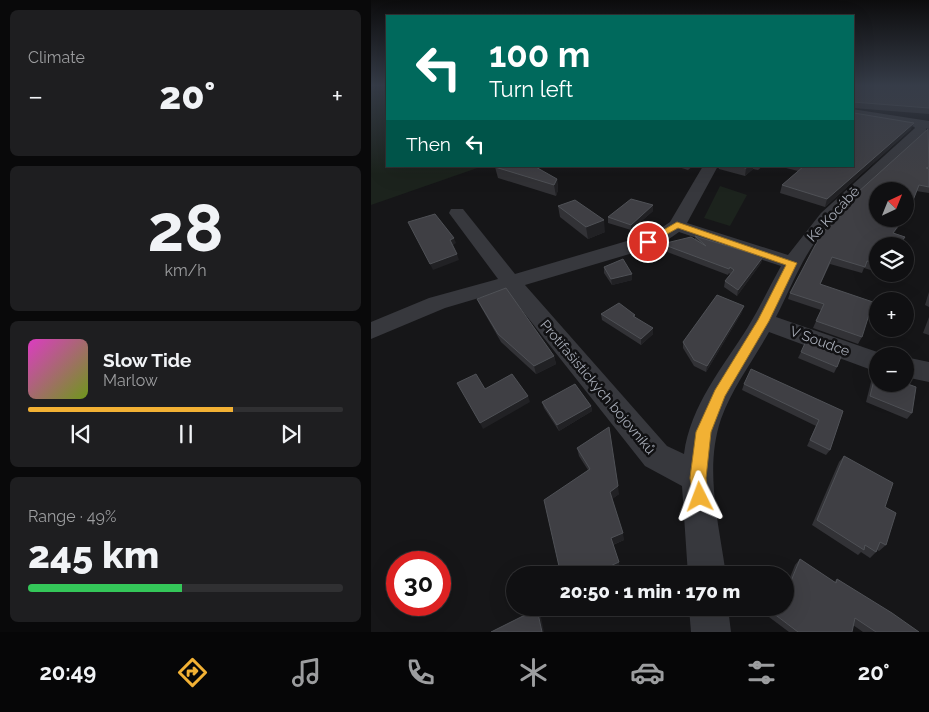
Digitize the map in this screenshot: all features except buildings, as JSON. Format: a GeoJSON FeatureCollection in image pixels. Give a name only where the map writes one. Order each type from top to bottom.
{"type":"FeatureCollection","features":[{"type":"Feature","properties":{"kind":"street"},"geometry":{"type":"LineString","coordinates":[[855,114],[924,127]]}},
{"type":"Feature","properties":{"kind":"street","name":"Ke Kocábě"},"geometry":{"type":"LineString","coordinates":[[706,566],[698,478],[703,432],[719,394],[763,321],[792,263],[815,230],[861,184],[924,127]]}},
{"type":"Feature","properties":{"kind":"street"},"geometry":{"type":"LineString","coordinates":[[371,331],[437,303],[636,246],[660,237],[677,225],[710,167]]}},
{"type":"Feature","properties":{"kind":"street","name":"Protifašistických bojovníků"},"geometry":{"type":"LineString","coordinates":[[457,213],[510,281],[656,456],[698,478]]}},
{"type":"Feature","properties":{"kind":"street"},"geometry":{"type":"LineString","coordinates":[[677,225],[792,263]]}},
{"type":"Feature","properties":{"kind":"street","name":"V Soudce"},"geometry":{"type":"LineString","coordinates":[[763,321],[869,359]]}},
{"type":"Feature","properties":{"kind":"street"},"geometry":{"type":"LineString","coordinates":[[914,369],[929,372]]}},
{"type":"Feature","properties":{"kind":"street"},"geometry":{"type":"LineString","coordinates":[[710,616],[711,632]]}},
{"type":"Feature","properties":{"kind":"shaded area"},"geometry":{"type":"Polygon","coordinates":[[[371,114],[386,114],[386,167],[480,167],[371,205],[371,114]]]}},
{"type":"Feature","properties":{"kind":"shaded area"},"geometry":{"type":"Polygon","coordinates":[[[720,186],[747,195],[730,226],[704,218],[720,186]]]}},
{"type":"Feature","properties":{"kind":"route"},"geometry":{"type":"LineString","coordinates":[[648,242],[660,237],[677,225],[792,263],[763,321],[719,394],[703,432],[698,478],[700,497]]}}]}
